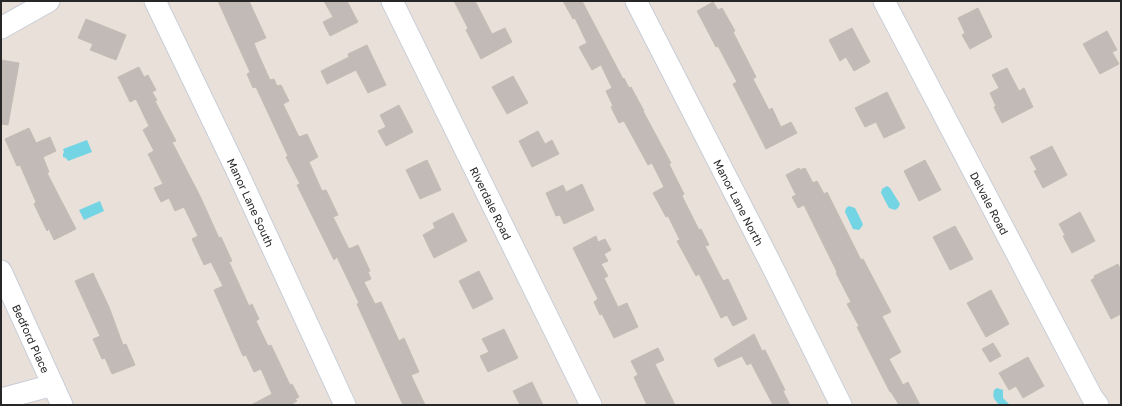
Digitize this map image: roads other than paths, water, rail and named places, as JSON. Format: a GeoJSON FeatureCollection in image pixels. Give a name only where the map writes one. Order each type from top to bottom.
{"type":"FeatureCollection","features":[{"type":"Feature","properties":{"kind":"street"},"geometry":{"type":"LineString","coordinates":[[1,28],[49,1]]}},
{"type":"Feature","properties":{"kind":"street","name":"Manor Lane South"},"geometry":{"type":"LineString","coordinates":[[155,1],[236,169],[345,405]]}},
{"type":"Feature","properties":{"kind":"street","name":"Riverdale Road"},"geometry":{"type":"LineString","coordinates":[[392,1],[591,405]]}},
{"type":"Feature","properties":{"kind":"street","name":"Manor Lane North"},"geometry":{"type":"LineString","coordinates":[[636,1],[765,252],[841,405]]}},
{"type":"Feature","properties":{"kind":"street","name":"Delvale Road"},"geometry":{"type":"LineString","coordinates":[[884,1],[1092,397],[1098,405]]}},
{"type":"Feature","properties":{"kind":"street","name":"Bedford Place"},"geometry":{"type":"LineString","coordinates":[[1,272],[62,405]]}},
{"type":"Feature","properties":{"kind":"street"},"geometry":{"type":"LineString","coordinates":[[1,399],[53,385]]}},
{"type":"Feature","properties":{"kind":"water"},"geometry":{"type":"Polygon","coordinates":[[[87,140],[92,152],[68,161],[63,157],[63,149],[87,140]]]}},
{"type":"Feature","properties":{"kind":"water"},"geometry":{"type":"Polygon","coordinates":[[[887,186],[890,188],[900,204],[895,210],[889,208],[881,193],[882,189],[887,186]]]}},
{"type":"Feature","properties":{"kind":"water"},"geometry":{"type":"Polygon","coordinates":[[[100,201],[104,211],[84,220],[79,210],[100,201]]]}},
{"type":"Feature","properties":{"kind":"water"},"geometry":{"type":"Polygon","coordinates":[[[849,206],[855,208],[862,222],[863,225],[859,230],[853,229],[845,212],[846,208],[849,206]]]}},
{"type":"Feature","properties":{"kind":"water"},"geometry":{"type":"Polygon","coordinates":[[[997,388],[1003,390],[1003,398],[1010,405],[999,405],[995,400],[993,393],[997,388]]]}}]}
